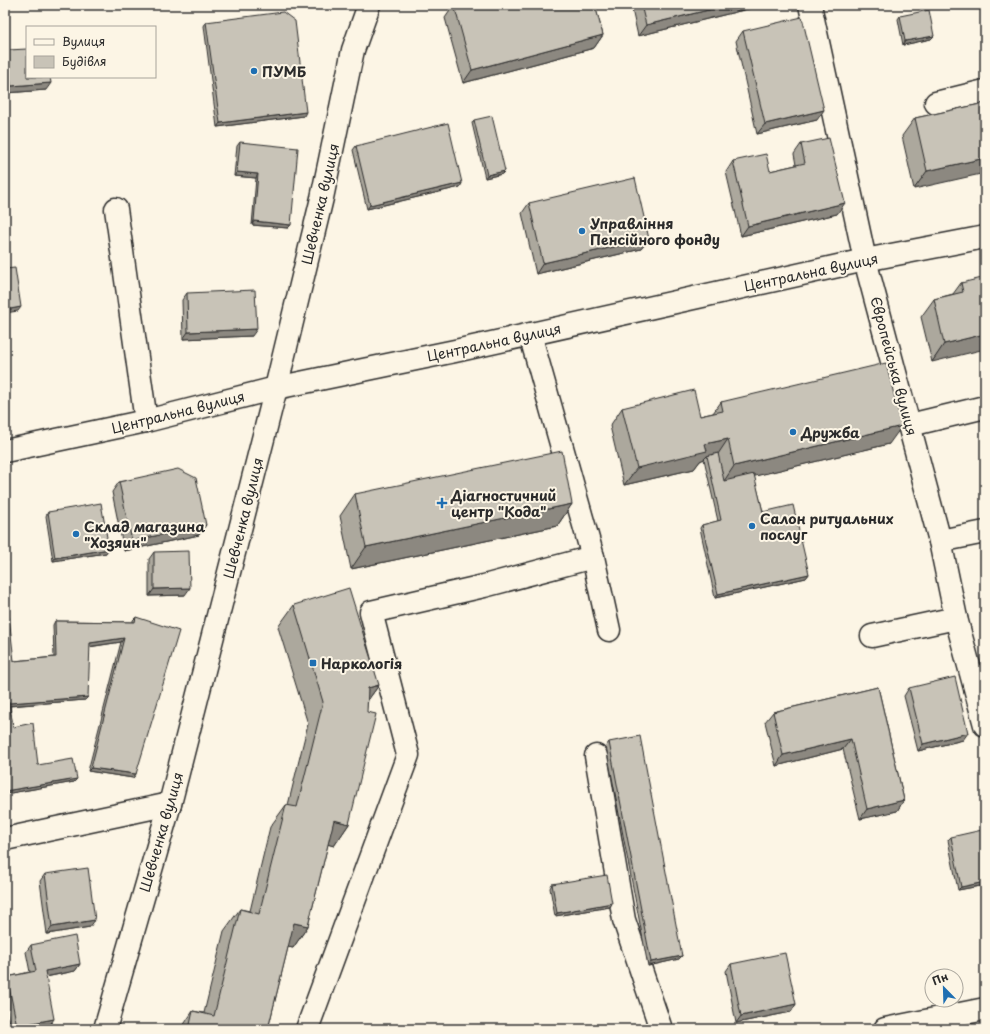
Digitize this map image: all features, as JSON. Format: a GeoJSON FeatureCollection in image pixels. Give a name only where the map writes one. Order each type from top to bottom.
{"type":"FeatureCollection","features":[{"type":"Feature","properties":{"kind":"street","name":"Шевченка вулиця"},"geometry":{"type":"LineString","coordinates":[[105,1029],[170,804],[276,388],[322,198],[353,50],[369,5]]}},
{"type":"Feature","properties":{"kind":"street","name":"Європейська вулиця"},"geometry":{"type":"LineString","coordinates":[[810,5],[865,260],[940,541],[956,618],[985,725]]}},
{"type":"Feature","properties":{"kind":"street"},"geometry":{"type":"LineString","coordinates":[[936,103],[985,91]]}},
{"type":"Feature","properties":{"kind":"street"},"geometry":{"type":"LineString","coordinates":[[116,209],[146,421]]}},
{"type":"Feature","properties":{"kind":"street","name":"Центральна вулиця"},"geometry":{"type":"LineString","coordinates":[[5,451],[146,421],[276,388],[865,260],[985,236]]}},
{"type":"Feature","properties":{"kind":"street"},"geometry":{"type":"LineString","coordinates":[[530,334],[593,557],[609,630]]}},
{"type":"Feature","properties":{"kind":"street"},"geometry":{"type":"LineString","coordinates":[[910,425],[985,407]]}},
{"type":"Feature","properties":{"kind":"street"},"geometry":{"type":"LineString","coordinates":[[940,541],[985,532]]}},
{"type":"Feature","properties":{"kind":"street"},"geometry":{"type":"LineString","coordinates":[[307,1029],[408,755],[371,612],[484,586],[593,557]]}},
{"type":"Feature","properties":{"kind":"street"},"geometry":{"type":"LineString","coordinates":[[872,636],[956,618]]}},
{"type":"Feature","properties":{"kind":"street"},"geometry":{"type":"LineString","coordinates":[[596,756],[624,920],[661,1029]]}},
{"type":"Feature","properties":{"kind":"street"},"geometry":{"type":"LineString","coordinates":[[5,838],[170,804]]}},
{"type":"Feature","properties":{"kind":"street"},"geometry":{"type":"LineString","coordinates":[[885,1029],[985,1009]]}},
{"type":"Feature","properties":{"kind":"building"},"geometry":{"type":"Polygon","coordinates":[[[454,5],[595,5],[603,35],[472,70],[454,5]]]}},
{"type":"Feature","properties":{"kind":"building"},"geometry":{"type":"Polygon","coordinates":[[[641,5],[729,5],[646,25],[641,5]]]}},
{"type":"Feature","properties":{"kind":"building"},"geometry":{"type":"Polygon","coordinates":[[[929,10],[934,36],[905,41],[900,16],[929,10]]]}},
{"type":"Feature","properties":{"kind":"building","name":"ПУМБ"},"geometry":{"type":"Polygon","coordinates":[[[283,12],[295,21],[306,112],[220,123],[206,22],[283,12]]]}},
{"type":"Feature","properties":{"kind":"building"},"geometry":{"type":"Polygon","coordinates":[[[802,17],[824,110],[765,124],[743,31],[802,17]]]}},
{"type":"Feature","properties":{"kind":"building"},"geometry":{"type":"Polygon","coordinates":[[[26,49],[26,78],[50,78],[51,83],[11,86],[8,50],[26,49]]]}},
{"type":"Feature","properties":{"kind":"building"},"geometry":{"type":"Polygon","coordinates":[[[985,103],[985,158],[927,171],[915,118],[985,103]]]}},
{"type":"Feature","properties":{"kind":"building"},"geometry":{"type":"Polygon","coordinates":[[[492,116],[505,171],[487,175],[474,120],[492,116]]]}},
{"type":"Feature","properties":{"kind":"building"},"geometry":{"type":"Polygon","coordinates":[[[448,123],[462,183],[370,205],[356,146],[448,123]]]}},
{"type":"Feature","properties":{"kind":"building"},"geometry":{"type":"Polygon","coordinates":[[[829,138],[845,203],[748,226],[733,161],[766,154],[770,171],[805,163],[801,144],[829,138]]]}},
{"type":"Feature","properties":{"kind":"building"},"geometry":{"type":"Polygon","coordinates":[[[240,142],[298,148],[291,225],[254,221],[258,174],[237,172],[240,142]]]}},
{"type":"Feature","properties":{"kind":"building","name":"Управління Пенсійного фонду"},"geometry":{"type":"Polygon","coordinates":[[[635,178],[649,239],[543,263],[529,203],[635,178]]]}},
{"type":"Feature","properties":{"kind":"building"},"geometry":{"type":"Polygon","coordinates":[[[15,268],[21,307],[5,310],[5,269],[15,268]]]}},
{"type":"Feature","properties":{"kind":"building"},"geometry":{"type":"Polygon","coordinates":[[[982,278],[985,286],[985,334],[944,344],[934,299],[963,292],[961,283],[982,278]]]}},
{"type":"Feature","properties":{"kind":"building"},"geometry":{"type":"Polygon","coordinates":[[[255,290],[257,329],[188,332],[187,293],[255,290]]]}},
{"type":"Feature","properties":{"kind":"building","name":"Дружба"},"geometry":{"type":"Polygon","coordinates":[[[886,363],[902,426],[734,466],[728,439],[705,444],[707,451],[637,468],[622,408],[694,390],[700,416],[723,411],[721,402],[886,363]]]}},
{"type":"Feature","properties":{"kind":"building"},"geometry":{"type":"Polygon","coordinates":[[[562,451],[572,504],[366,547],[355,494],[562,451]]]}},
{"type":"Feature","properties":{"kind":"building","name":"Салон ритуальних послуг"},"geometry":{"type":"Polygon","coordinates":[[[718,453],[724,481],[754,474],[763,512],[793,505],[809,574],[718,594],[702,525],[721,520],[707,456],[718,453]]]}},
{"type":"Feature","properties":{"kind":"building"},"geometry":{"type":"Polygon","coordinates":[[[178,469],[196,478],[206,525],[132,541],[119,482],[178,469]]]}},
{"type":"Feature","properties":{"kind":"building","name":"Склад магазина \"Хозяин\""},"geometry":{"type":"Polygon","coordinates":[[[101,503],[109,549],[55,558],[48,512],[101,503]]]}},
{"type":"Feature","properties":{"kind":"building"},"geometry":{"type":"Polygon","coordinates":[[[189,551],[190,588],[154,589],[154,552],[189,551]]]}},
{"type":"Feature","properties":{"kind":"building"},"geometry":{"type":"Polygon","coordinates":[[[349,588],[379,685],[368,688],[367,712],[376,714],[349,824],[334,820],[308,926],[294,923],[268,1029],[256,1029],[249,1027],[249,1029],[189,1029],[193,1011],[214,1016],[240,909],[259,914],[286,805],[297,807],[323,702],[294,605],[349,588]]]}},
{"type":"Feature","properties":{"kind":"building"},"geometry":{"type":"Polygon","coordinates":[[[5,617],[9,617],[14,661],[56,657],[55,621],[135,622],[136,617],[179,631],[136,774],[91,768],[124,638],[90,643],[88,697],[9,703],[13,727],[33,723],[38,765],[73,759],[77,779],[5,791],[5,617]]]}},
{"type":"Feature","properties":{"kind":"building"},"geometry":{"type":"Polygon","coordinates":[[[955,677],[968,733],[923,744],[909,688],[955,677]]]}},
{"type":"Feature","properties":{"kind":"building"},"geometry":{"type":"Polygon","coordinates":[[[878,687],[904,800],[867,809],[851,739],[783,755],[773,712],[878,687]]]}},
{"type":"Feature","properties":{"kind":"building"},"geometry":{"type":"Polygon","coordinates":[[[640,736],[682,956],[651,962],[609,742],[640,736]]]}},
{"type":"Feature","properties":{"kind":"building"},"geometry":{"type":"Polygon","coordinates":[[[982,830],[985,844],[985,882],[961,887],[951,837],[982,830]]]}},
{"type":"Feature","properties":{"kind":"building"},"geometry":{"type":"Polygon","coordinates":[[[88,868],[95,920],[52,927],[45,874],[88,868]]]}},
{"type":"Feature","properties":{"kind":"building"},"geometry":{"type":"Polygon","coordinates":[[[607,875],[612,903],[557,913],[552,884],[607,875]]]}},
{"type":"Feature","properties":{"kind":"building"},"geometry":{"type":"Polygon","coordinates":[[[75,936],[80,964],[45,971],[54,1019],[17,1026],[7,977],[36,971],[31,945],[75,936]]]}},
{"type":"Feature","properties":{"kind":"building"},"geometry":{"type":"Polygon","coordinates":[[[785,953],[796,1004],[741,1016],[731,964],[785,953]]]}},
{"type":"Feature","properties":{"kind":"place","name":"ПУМБ"},"geometry":{"type":"Point","coordinates":[254,71]}},
{"type":"Feature","properties":{"kind":"place","name":"Управління Пенсійного фонду"},"geometry":{"type":"Point","coordinates":[582,231]}},
{"type":"Feature","properties":{"kind":"place","name":"Дружба"},"geometry":{"type":"Point","coordinates":[793,432]}},
{"type":"Feature","properties":{"kind":"place","name":"Діагностичний центр \"Кода\""},"geometry":{"type":"Point","coordinates":[442,503]}},
{"type":"Feature","properties":{"kind":"place","name":"Салон ритуальних послуг"},"geometry":{"type":"Point","coordinates":[752,526]}},
{"type":"Feature","properties":{"kind":"place","name":"Склад магазина \"Хозяин\""},"geometry":{"type":"Point","coordinates":[76,534]}},
{"type":"Feature","properties":{"kind":"place","name":"Наркологія"},"geometry":{"type":"Point","coordinates":[313,663]}}]}
